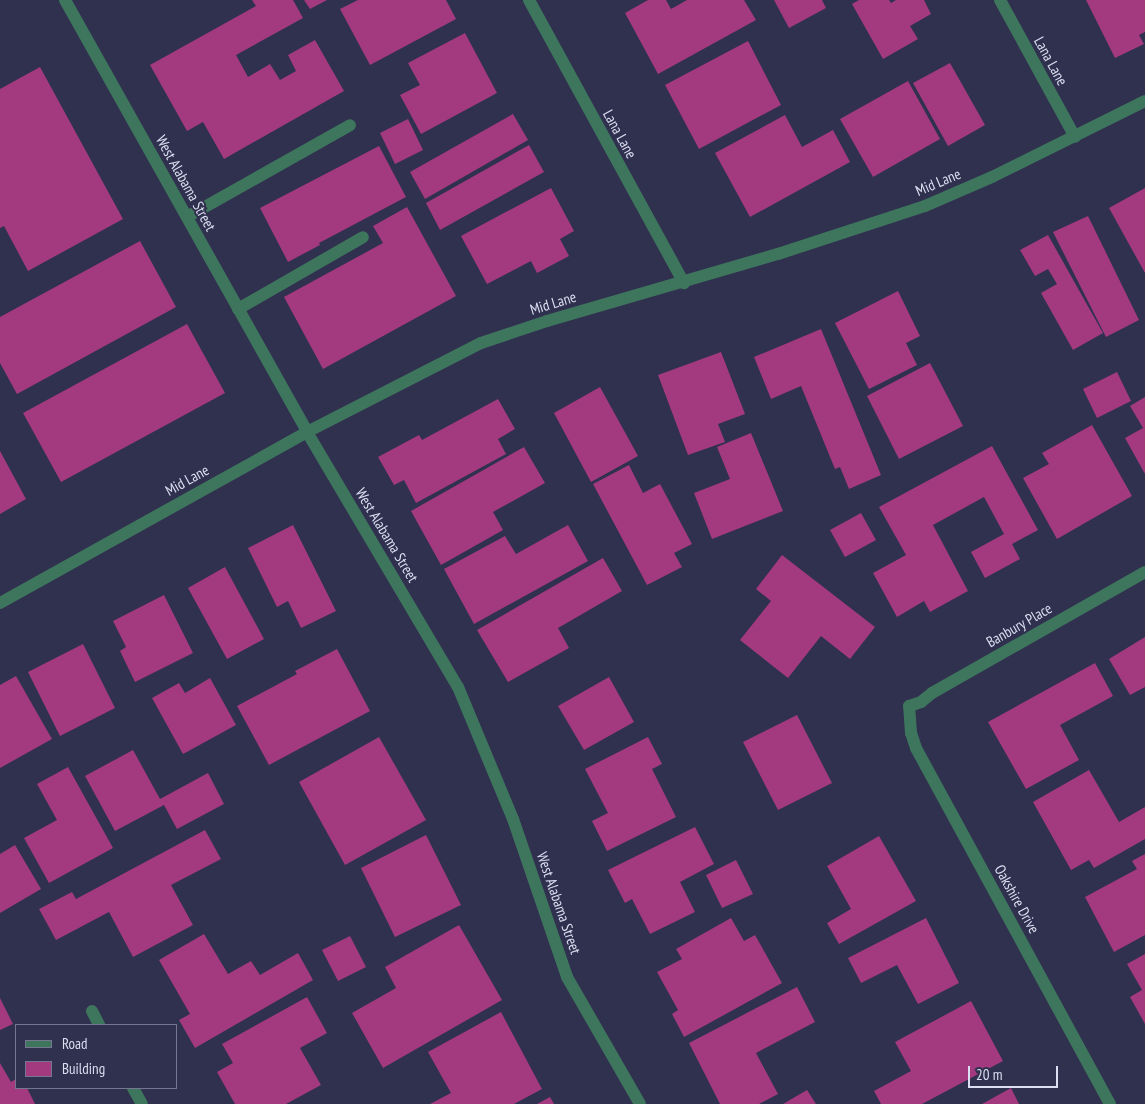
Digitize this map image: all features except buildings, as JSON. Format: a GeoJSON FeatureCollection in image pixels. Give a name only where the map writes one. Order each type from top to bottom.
{"type":"FeatureCollection","features":[{"type":"Feature","properties":{"kind":"street","name":"West Alabama Street"},"geometry":{"type":"LineString","coordinates":[[65,0],[307,432],[458,688],[513,819],[567,977],[640,1104]]}},
{"type":"Feature","properties":{"kind":"street","name":"Lana Lane"},"geometry":{"type":"LineString","coordinates":[[529,0],[684,283]]}},
{"type":"Feature","properties":{"kind":"street","name":"Lana Lane"},"geometry":{"type":"LineString","coordinates":[[1000,0],[1075,137]]}},
{"type":"Feature","properties":{"kind":"street","name":"Mid Lane"},"geometry":{"type":"LineString","coordinates":[[0,603],[307,432],[481,343],[547,321],[684,283],[925,206],[1075,137],[1145,101]]}},
{"type":"Feature","properties":{"kind":"street"},"geometry":{"type":"LineString","coordinates":[[187,217],[350,125]]}},
{"type":"Feature","properties":{"kind":"street"},"geometry":{"type":"LineString","coordinates":[[238,309],[363,237]]}},
{"type":"Feature","properties":{"kind":"street","name":"Banbury Place"},"geometry":{"type":"LineString","coordinates":[[909,706],[921,702],[932,693],[1145,572]]}},
{"type":"Feature","properties":{"kind":"street","name":"Oakshire Drive"},"geometry":{"type":"LineString","coordinates":[[909,706],[910,726],[916,748],[1110,1104]]}},
{"type":"Feature","properties":{"kind":"street"},"geometry":{"type":"LineString","coordinates":[[92,1011],[99,1024]]}},
{"type":"Feature","properties":{"kind":"street"},"geometry":{"type":"LineString","coordinates":[[134,1089],[142,1104]]}}]}
